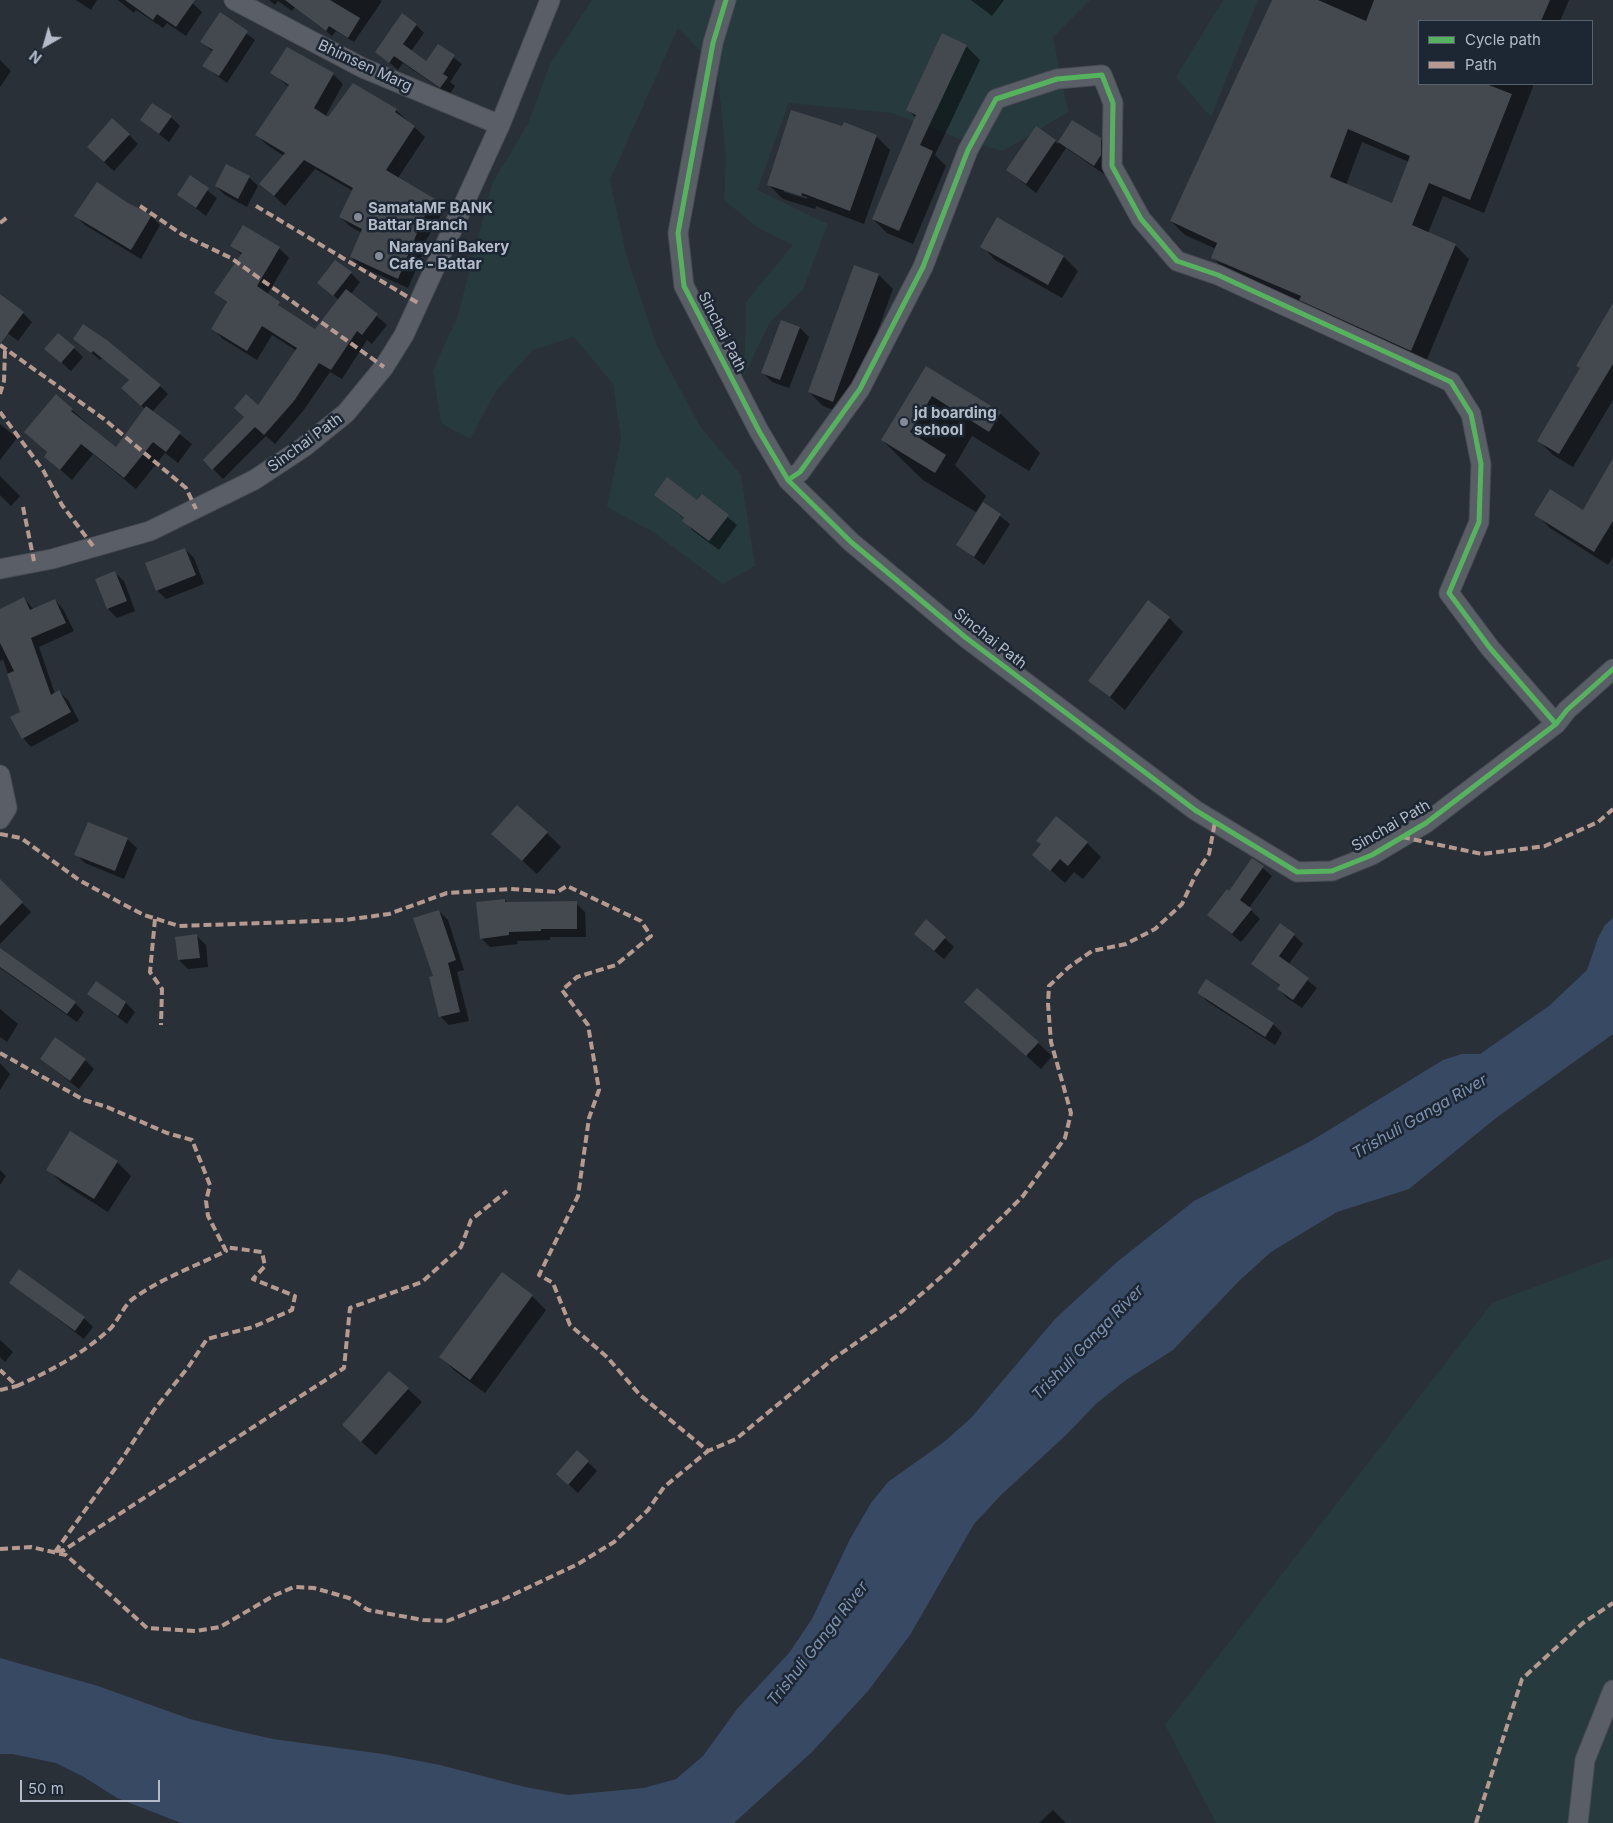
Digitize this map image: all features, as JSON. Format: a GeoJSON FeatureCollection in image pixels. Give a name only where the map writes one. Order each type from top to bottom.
{"type":"FeatureCollection","features":[{"type":"Feature","properties":{"kind":"street","name":"Bhimsen Marg"},"geometry":{"type":"LineString","coordinates":[[234,0],[363,68],[500,125]]}},
{"type":"Feature","properties":{"kind":"street","name":"Sinchai Path"},"geometry":{"type":"LineString","coordinates":[[0,569],[52,559],[150,531],[254,480],[304,447],[346,413],[384,367],[404,335],[500,125],[550,0]]}},
{"type":"Feature","properties":{"kind":"street","name":"Sinchai Path"},"geometry":{"type":"LineString","coordinates":[[726,0],[713,43],[678,233],[684,286],[758,431],[788,480],[851,542],[965,637],[1195,810],[1297,872],[1332,871],[1372,855],[1426,823],[1556,724],[1567,710],[1613,668]]}},
{"type":"Feature","properties":{"kind":"street"},"geometry":{"type":"LineString","coordinates":[[788,480],[800,472],[860,389],[923,267],[968,150],[996,98],[1057,78],[1102,75],[1113,103],[1112,166],[1141,219],[1177,260],[1218,275],[1451,382],[1471,414],[1481,464],[1479,522],[1449,593],[1490,648],[1556,724]]}},
{"type":"Feature","properties":{"kind":"street"},"geometry":{"type":"LineString","coordinates":[[0,775],[7,808],[0,819]]}},
{"type":"Feature","properties":{"kind":"street"},"geometry":{"type":"LineString","coordinates":[[1578,1823],[1585,1760],[1613,1690]]}},
{"type":"Feature","properties":{"kind":"green space"},"geometry":{"type":"Polygon","coordinates":[[[592,0],[1090,0],[1053,37],[1068,112],[1003,151],[957,138],[892,113],[789,103],[757,190],[828,224],[803,289],[770,322],[744,376],[746,302],[793,245],[757,227],[724,200],[726,155],[717,68],[678,28],[610,180],[626,254],[657,346],[700,426],[741,475],[755,566],[723,584],[653,532],[607,507],[621,439],[613,384],[574,337],[533,350],[496,391],[470,439],[441,423],[433,371],[458,315],[492,184],[528,124],[550,64],[592,0]]]}},
{"type":"Feature","properties":{"kind":"green space"},"geometry":{"type":"Polygon","coordinates":[[[1223,0],[1258,0],[1211,117],[1176,77],[1223,0]]]}},
{"type":"Feature","properties":{"kind":"green space"},"geometry":{"type":"Polygon","coordinates":[[[1613,1257],[1613,1823],[1216,1823],[1165,1725],[1492,1303],[1613,1257]]]}},
{"type":"Feature","properties":{"kind":"water","name":"Trishuli Ganga River"},"geometry":{"type":"Polygon","coordinates":[[[1613,918],[1613,1034],[1496,1118],[1409,1189],[1337,1212],[1271,1252],[1240,1280],[1173,1350],[1126,1380],[1097,1403],[1065,1436],[1001,1495],[974,1524],[910,1635],[868,1691],[812,1752],[734,1823],[181,1823],[117,1798],[84,1777],[56,1763],[12,1754],[0,1754],[0,1658],[98,1686],[190,1719],[233,1730],[273,1739],[383,1754],[440,1765],[525,1787],[568,1795],[644,1788],[676,1779],[703,1756],[737,1709],[789,1653],[812,1619],[850,1539],[871,1503],[888,1482],[944,1442],[971,1418],[1055,1319],[1117,1262],[1194,1201],[1311,1141],[1443,1060],[1462,1054],[1480,1054],[1549,1006],[1587,970],[1598,938],[1605,925],[1613,918]]]}},
{"type":"Feature","properties":{"kind":"building"},"geometry":{"type":"Polygon","coordinates":[[[125,0],[195,0],[176,27],[157,14],[153,20],[125,0]]]}},
{"type":"Feature","properties":{"kind":"building"},"geometry":{"type":"Polygon","coordinates":[[[285,0],[330,0],[360,18],[348,38],[329,26],[326,31],[285,0]]]}},
{"type":"Feature","properties":{"kind":"building"},"geometry":{"type":"Polygon","coordinates":[[[1272,0],[1318,0],[1366,21],[1374,0],[1550,0],[1541,20],[1418,20],[1418,85],[1489,85],[1512,94],[1470,200],[1429,183],[1412,225],[1456,244],[1411,351],[1299,300],[1301,296],[1211,258],[1217,243],[1170,221],[1272,0]],[[1348,129],[1330,177],[1392,203],[1410,156],[1348,129]]]}},
{"type":"Feature","properties":{"kind":"building"},"geometry":{"type":"Polygon","coordinates":[[[220,12],[248,31],[219,76],[202,66],[213,50],[200,42],[220,12]]]}},
{"type":"Feature","properties":{"kind":"building"},"geometry":{"type":"Polygon","coordinates":[[[402,13],[417,24],[403,44],[426,61],[438,44],[455,55],[443,74],[448,77],[440,88],[394,56],[389,63],[375,52],[402,13]]]}},
{"type":"Feature","properties":{"kind":"building"},"geometry":{"type":"Polygon","coordinates":[[[942,33],[967,45],[920,145],[933,151],[899,231],[872,219],[916,115],[906,110],[942,33]]]}},
{"type":"Feature","properties":{"kind":"building"},"geometry":{"type":"Polygon","coordinates":[[[287,47],[334,73],[314,108],[328,117],[353,83],[397,109],[395,112],[415,126],[386,170],[435,199],[415,232],[417,233],[398,279],[350,257],[362,229],[339,217],[353,188],[304,160],[274,196],[259,184],[285,153],[255,135],[289,85],[270,73],[287,47]]]}},
{"type":"Feature","properties":{"kind":"building"},"geometry":{"type":"Polygon","coordinates":[[[152,103],[172,116],[159,134],[140,120],[152,103]]]}},
{"type":"Feature","properties":{"kind":"building"},"geometry":{"type":"Polygon","coordinates":[[[791,110],[842,126],[844,122],[877,135],[850,211],[802,193],[801,196],[767,185],[791,110]]]}},
{"type":"Feature","properties":{"kind":"building"},"geometry":{"type":"Polygon","coordinates":[[[112,118],[130,134],[104,162],[87,147],[112,118]]]}},
{"type":"Feature","properties":{"kind":"building"},"geometry":{"type":"Polygon","coordinates":[[[1072,120],[1101,138],[1101,155],[1094,166],[1058,142],[1072,120]]]}},
{"type":"Feature","properties":{"kind":"building"},"geometry":{"type":"Polygon","coordinates":[[[1036,126],[1056,140],[1026,184],[1006,170],[1036,126]]]}},
{"type":"Feature","properties":{"kind":"building"},"geometry":{"type":"Polygon","coordinates":[[[226,164],[250,176],[238,199],[215,186],[226,164]]]}},
{"type":"Feature","properties":{"kind":"building"},"geometry":{"type":"Polygon","coordinates":[[[190,175],[209,188],[196,208],[177,195],[190,175]]]}},
{"type":"Feature","properties":{"kind":"building"},"geometry":{"type":"Polygon","coordinates":[[[97,182],[128,203],[152,215],[131,250],[74,216],[97,182]]]}},
{"type":"Feature","properties":{"kind":"building"},"geometry":{"type":"Polygon","coordinates":[[[997,217],[1064,256],[1048,285],[980,247],[997,217]]]}},
{"type":"Feature","properties":{"kind":"building"},"geometry":{"type":"Polygon","coordinates":[[[243,225],[280,247],[257,286],[280,302],[278,305],[315,329],[346,289],[378,314],[362,335],[357,331],[331,370],[319,363],[294,401],[264,435],[255,427],[212,470],[203,460],[244,417],[234,408],[246,394],[258,405],[297,348],[262,326],[247,351],[211,329],[227,302],[214,293],[242,253],[230,246],[243,225]]]}},
{"type":"Feature","properties":{"kind":"building"},"geometry":{"type":"Polygon","coordinates":[[[335,260],[352,272],[333,296],[317,283],[335,260]]]}},
{"type":"Feature","properties":{"kind":"building"},"geometry":{"type":"Polygon","coordinates":[[[854,265],[879,274],[833,402],[808,392],[854,265]]]}},
{"type":"Feature","properties":{"kind":"building"},"geometry":{"type":"Polygon","coordinates":[[[0,294],[24,312],[0,344],[0,294]]]}},
{"type":"Feature","properties":{"kind":"building"},"geometry":{"type":"Polygon","coordinates":[[[1613,303],[1613,364],[1559,454],[1537,441],[1580,368],[1576,366],[1613,303]]]}},
{"type":"Feature","properties":{"kind":"building"},"geometry":{"type":"Polygon","coordinates":[[[781,320],[800,327],[780,380],[761,373],[781,320]]]}},
{"type":"Feature","properties":{"kind":"building"},"geometry":{"type":"Polygon","coordinates":[[[83,324],[108,341],[161,385],[141,406],[121,388],[129,380],[93,351],[91,353],[73,339],[83,324]]]}},
{"type":"Feature","properties":{"kind":"building"},"geometry":{"type":"Polygon","coordinates":[[[58,333],[75,347],[61,363],[44,349],[58,333]]]}},
{"type":"Feature","properties":{"kind":"building","name":"jd boarding school"},"geometry":{"type":"Polygon","coordinates":[[[926,366],[1001,412],[989,432],[932,396],[910,432],[946,455],[935,473],[881,440],[926,366]]]}},
{"type":"Feature","properties":{"kind":"building"},"geometry":{"type":"Polygon","coordinates":[[[56,394],[73,409],[71,411],[116,447],[146,406],[181,432],[166,452],[153,442],[124,478],[81,444],[60,470],[44,457],[47,452],[24,432],[56,394]]]}},
{"type":"Feature","properties":{"kind":"building"},"geometry":{"type":"Polygon","coordinates":[[[1613,458],[1613,521],[1594,552],[1534,515],[1550,489],[1583,510],[1613,458]]]}},
{"type":"Feature","properties":{"kind":"building"},"geometry":{"type":"Polygon","coordinates":[[[667,477],[697,500],[702,494],[729,515],[709,541],[682,521],[684,518],[654,495],[667,477]]]}},
{"type":"Feature","properties":{"kind":"building"},"geometry":{"type":"Polygon","coordinates":[[[983,502],[1001,514],[974,557],[956,545],[983,502]]]}},
{"type":"Feature","properties":{"kind":"building"},"geometry":{"type":"Polygon","coordinates":[[[185,548],[196,575],[156,591],[145,563],[185,548]]]}},
{"type":"Feature","properties":{"kind":"building"},"geometry":{"type":"Polygon","coordinates":[[[115,571],[127,601],[107,609],[95,579],[115,571]]]}},
{"type":"Feature","properties":{"kind":"building"},"geometry":{"type":"Polygon","coordinates":[[[24,597],[30,610],[55,599],[66,623],[31,638],[51,695],[59,690],[71,712],[22,739],[10,717],[20,712],[7,674],[14,671],[0,643],[0,609],[24,597]]]}},
{"type":"Feature","properties":{"kind":"building"},"geometry":{"type":"Polygon","coordinates":[[[1148,600],[1170,617],[1110,697],[1088,681],[1148,600]]]}},
{"type":"Feature","properties":{"kind":"building"},"geometry":{"type":"Polygon","coordinates":[[[517,805],[548,832],[522,861],[491,834],[517,805]]]}},
{"type":"Feature","properties":{"kind":"building"},"geometry":{"type":"Polygon","coordinates":[[[1056,816],[1088,842],[1068,866],[1060,859],[1050,871],[1032,855],[1041,844],[1036,841],[1056,816]]]}},
{"type":"Feature","properties":{"kind":"building"},"geometry":{"type":"Polygon","coordinates":[[[88,822],[128,838],[115,871],[74,855],[88,822]]]}},
{"type":"Feature","properties":{"kind":"building"},"geometry":{"type":"Polygon","coordinates":[[[1252,858],[1264,866],[1240,900],[1252,909],[1232,934],[1207,915],[1227,889],[1229,891],[1252,858]]]}},
{"type":"Feature","properties":{"kind":"building"},"geometry":{"type":"Polygon","coordinates":[[[0,879],[23,902],[0,926],[0,879]]]}},
{"type":"Feature","properties":{"kind":"building"},"geometry":{"type":"Polygon","coordinates":[[[505,899],[505,902],[577,901],[577,929],[541,929],[541,931],[509,932],[509,935],[480,939],[476,902],[505,899]]]}},
{"type":"Feature","properties":{"kind":"building"},"geometry":{"type":"Polygon","coordinates":[[[439,910],[456,960],[448,963],[460,1012],[439,1017],[429,977],[433,976],[413,918],[439,910]]]}},
{"type":"Feature","properties":{"kind":"building"},"geometry":{"type":"Polygon","coordinates":[[[926,919],[946,937],[934,951],[914,934],[926,919]]]}},
{"type":"Feature","properties":{"kind":"building"},"geometry":{"type":"Polygon","coordinates":[[[1280,923],[1295,934],[1279,956],[1309,978],[1293,1000],[1277,989],[1280,985],[1251,964],[1280,923]]]}},
{"type":"Feature","properties":{"kind":"building"},"geometry":{"type":"Polygon","coordinates":[[[197,934],[200,958],[178,960],[175,937],[197,934]]]}},
{"type":"Feature","properties":{"kind":"building"},"geometry":{"type":"Polygon","coordinates":[[[0,948],[76,1002],[67,1014],[0,967],[0,948]]]}},
{"type":"Feature","properties":{"kind":"building"},"geometry":{"type":"Polygon","coordinates":[[[1206,979],[1274,1023],[1265,1037],[1197,993],[1206,979]]]}},
{"type":"Feature","properties":{"kind":"building"},"geometry":{"type":"Polygon","coordinates":[[[96,981],[126,1002],[118,1016],[87,994],[96,981]]]}},
{"type":"Feature","properties":{"kind":"building"},"geometry":{"type":"Polygon","coordinates":[[[977,988],[1039,1042],[1026,1056],[964,1002],[977,988]]]}},
{"type":"Feature","properties":{"kind":"building"},"geometry":{"type":"Polygon","coordinates":[[[55,1037],[86,1059],[70,1081],[40,1059],[55,1037]]]}},
{"type":"Feature","properties":{"kind":"building"},"geometry":{"type":"Polygon","coordinates":[[[70,1131],[118,1161],[94,1199],[46,1170],[70,1131]]]}},
{"type":"Feature","properties":{"kind":"building"},"geometry":{"type":"Polygon","coordinates":[[[19,1269],[85,1317],[75,1331],[9,1283],[19,1269]]]}},
{"type":"Feature","properties":{"kind":"building"},"geometry":{"type":"Polygon","coordinates":[[[502,1272],[533,1295],[470,1380],[439,1357],[502,1272]]]}},
{"type":"Feature","properties":{"kind":"building"},"geometry":{"type":"Polygon","coordinates":[[[389,1371],[409,1388],[361,1442],[342,1425],[389,1371]]]}},
{"type":"Feature","properties":{"kind":"building"},"geometry":{"type":"Polygon","coordinates":[[[577,1450],[589,1461],[568,1485],[556,1474],[577,1450]]]}},
{"type":"Feature","properties":{"kind":"marked path"},"geometry":{"type":"LineString","coordinates":[[140,206],[183,235],[231,258],[384,367]]}},
{"type":"Feature","properties":{"kind":"marked path"},"geometry":{"type":"LineString","coordinates":[[256,206],[418,303]]}},
{"type":"Feature","properties":{"kind":"marked path"},"geometry":{"type":"LineString","coordinates":[[0,223],[9,216]]}},
{"type":"Feature","properties":{"kind":"marked path"},"geometry":{"type":"LineString","coordinates":[[0,345],[104,419],[186,488],[196,509]]}},
{"type":"Feature","properties":{"kind":"marked path"},"geometry":{"type":"LineString","coordinates":[[0,394],[4,381],[5,350]]}},
{"type":"Feature","properties":{"kind":"marked path"},"geometry":{"type":"LineString","coordinates":[[0,412],[43,470],[62,505],[93,546]]}},
{"type":"Feature","properties":{"kind":"marked path"},"geometry":{"type":"LineString","coordinates":[[23,507],[34,561]]}},
{"type":"Feature","properties":{"kind":"marked path"},"geometry":{"type":"LineString","coordinates":[[1402,837],[1482,854],[1545,846],[1598,822],[1613,809]]}},
{"type":"Feature","properties":{"kind":"marked path"},"geometry":{"type":"LineString","coordinates":[[0,834],[21,838],[79,880],[144,915],[179,926],[345,920],[389,914],[447,893],[511,889],[557,892],[567,886],[641,921],[651,936],[616,965],[577,977],[562,990],[588,1025],[599,1090],[589,1118],[578,1196],[539,1275],[553,1283],[570,1325],[607,1357],[640,1395],[708,1451],[736,1439],[833,1359],[902,1311],[949,1270],[1023,1196],[1065,1138],[1071,1113],[1051,1042],[1048,1004],[1049,986],[1069,967],[1092,951],[1126,944],[1155,929],[1182,904],[1195,876],[1209,854],[1215,822]]}},
{"type":"Feature","properties":{"kind":"marked path"},"geometry":{"type":"LineString","coordinates":[[155,919],[150,972],[162,989],[161,1025]]}},
{"type":"Feature","properties":{"kind":"marked path"},"geometry":{"type":"LineString","coordinates":[[0,1053],[84,1100],[107,1107],[167,1133],[192,1140],[210,1185],[206,1201],[208,1216],[226,1251],[168,1278],[134,1298],[127,1304],[111,1328],[78,1354],[55,1367],[17,1386],[0,1370]]}},
{"type":"Feature","properties":{"kind":"marked path"},"geometry":{"type":"LineString","coordinates":[[57,1551],[64,1550],[344,1368],[350,1308],[422,1282],[461,1247],[471,1220],[507,1191]]}},
{"type":"Feature","properties":{"kind":"marked path"},"geometry":{"type":"LineString","coordinates":[[55,1552],[122,1459],[154,1410],[189,1366],[207,1339],[253,1327],[292,1310],[295,1296],[253,1279],[265,1266],[262,1252],[224,1247]]}},
{"type":"Feature","properties":{"kind":"marked path"},"geometry":{"type":"LineString","coordinates":[[0,1390],[17,1386]]}},
{"type":"Feature","properties":{"kind":"marked path"},"geometry":{"type":"LineString","coordinates":[[0,1549],[31,1547],[66,1555],[147,1628],[196,1631],[220,1627],[275,1595],[294,1587],[314,1588],[349,1598],[368,1610],[423,1620],[447,1621],[504,1599],[578,1564],[614,1542],[648,1510],[664,1487],[708,1451]]}},
{"type":"Feature","properties":{"kind":"marked path"},"geometry":{"type":"LineString","coordinates":[[1476,1823],[1522,1679],[1583,1623],[1613,1603]]}},
{"type":"Feature","properties":{"kind":"cycle path"},"geometry":{"type":"LineString","coordinates":[[726,0],[713,43],[678,233],[684,286],[759,431],[788,480],[851,542],[965,637],[1195,810],[1297,872],[1332,871],[1372,855],[1426,823],[1556,724],[1567,710],[1613,669]]}},
{"type":"Feature","properties":{"kind":"cycle path"},"geometry":{"type":"LineString","coordinates":[[788,480],[800,472],[860,389],[923,267],[968,150],[996,99],[1057,79],[1102,75],[1113,103],[1112,166],[1141,219],[1177,261],[1218,275],[1451,382],[1471,414],[1481,464],[1479,522],[1449,593],[1490,648],[1556,724]]}},
{"type":"Feature","properties":{"kind":"place","name":"SamataMF BANK Battar Branch"},"geometry":{"type":"Point","coordinates":[358,217]}},
{"type":"Feature","properties":{"kind":"place","name":"Narayani Bakery Cafe - Battar"},"geometry":{"type":"Point","coordinates":[379,256]}},
{"type":"Feature","properties":{"kind":"place","name":"jd boarding school"},"geometry":{"type":"Point","coordinates":[904,422]}}]}
